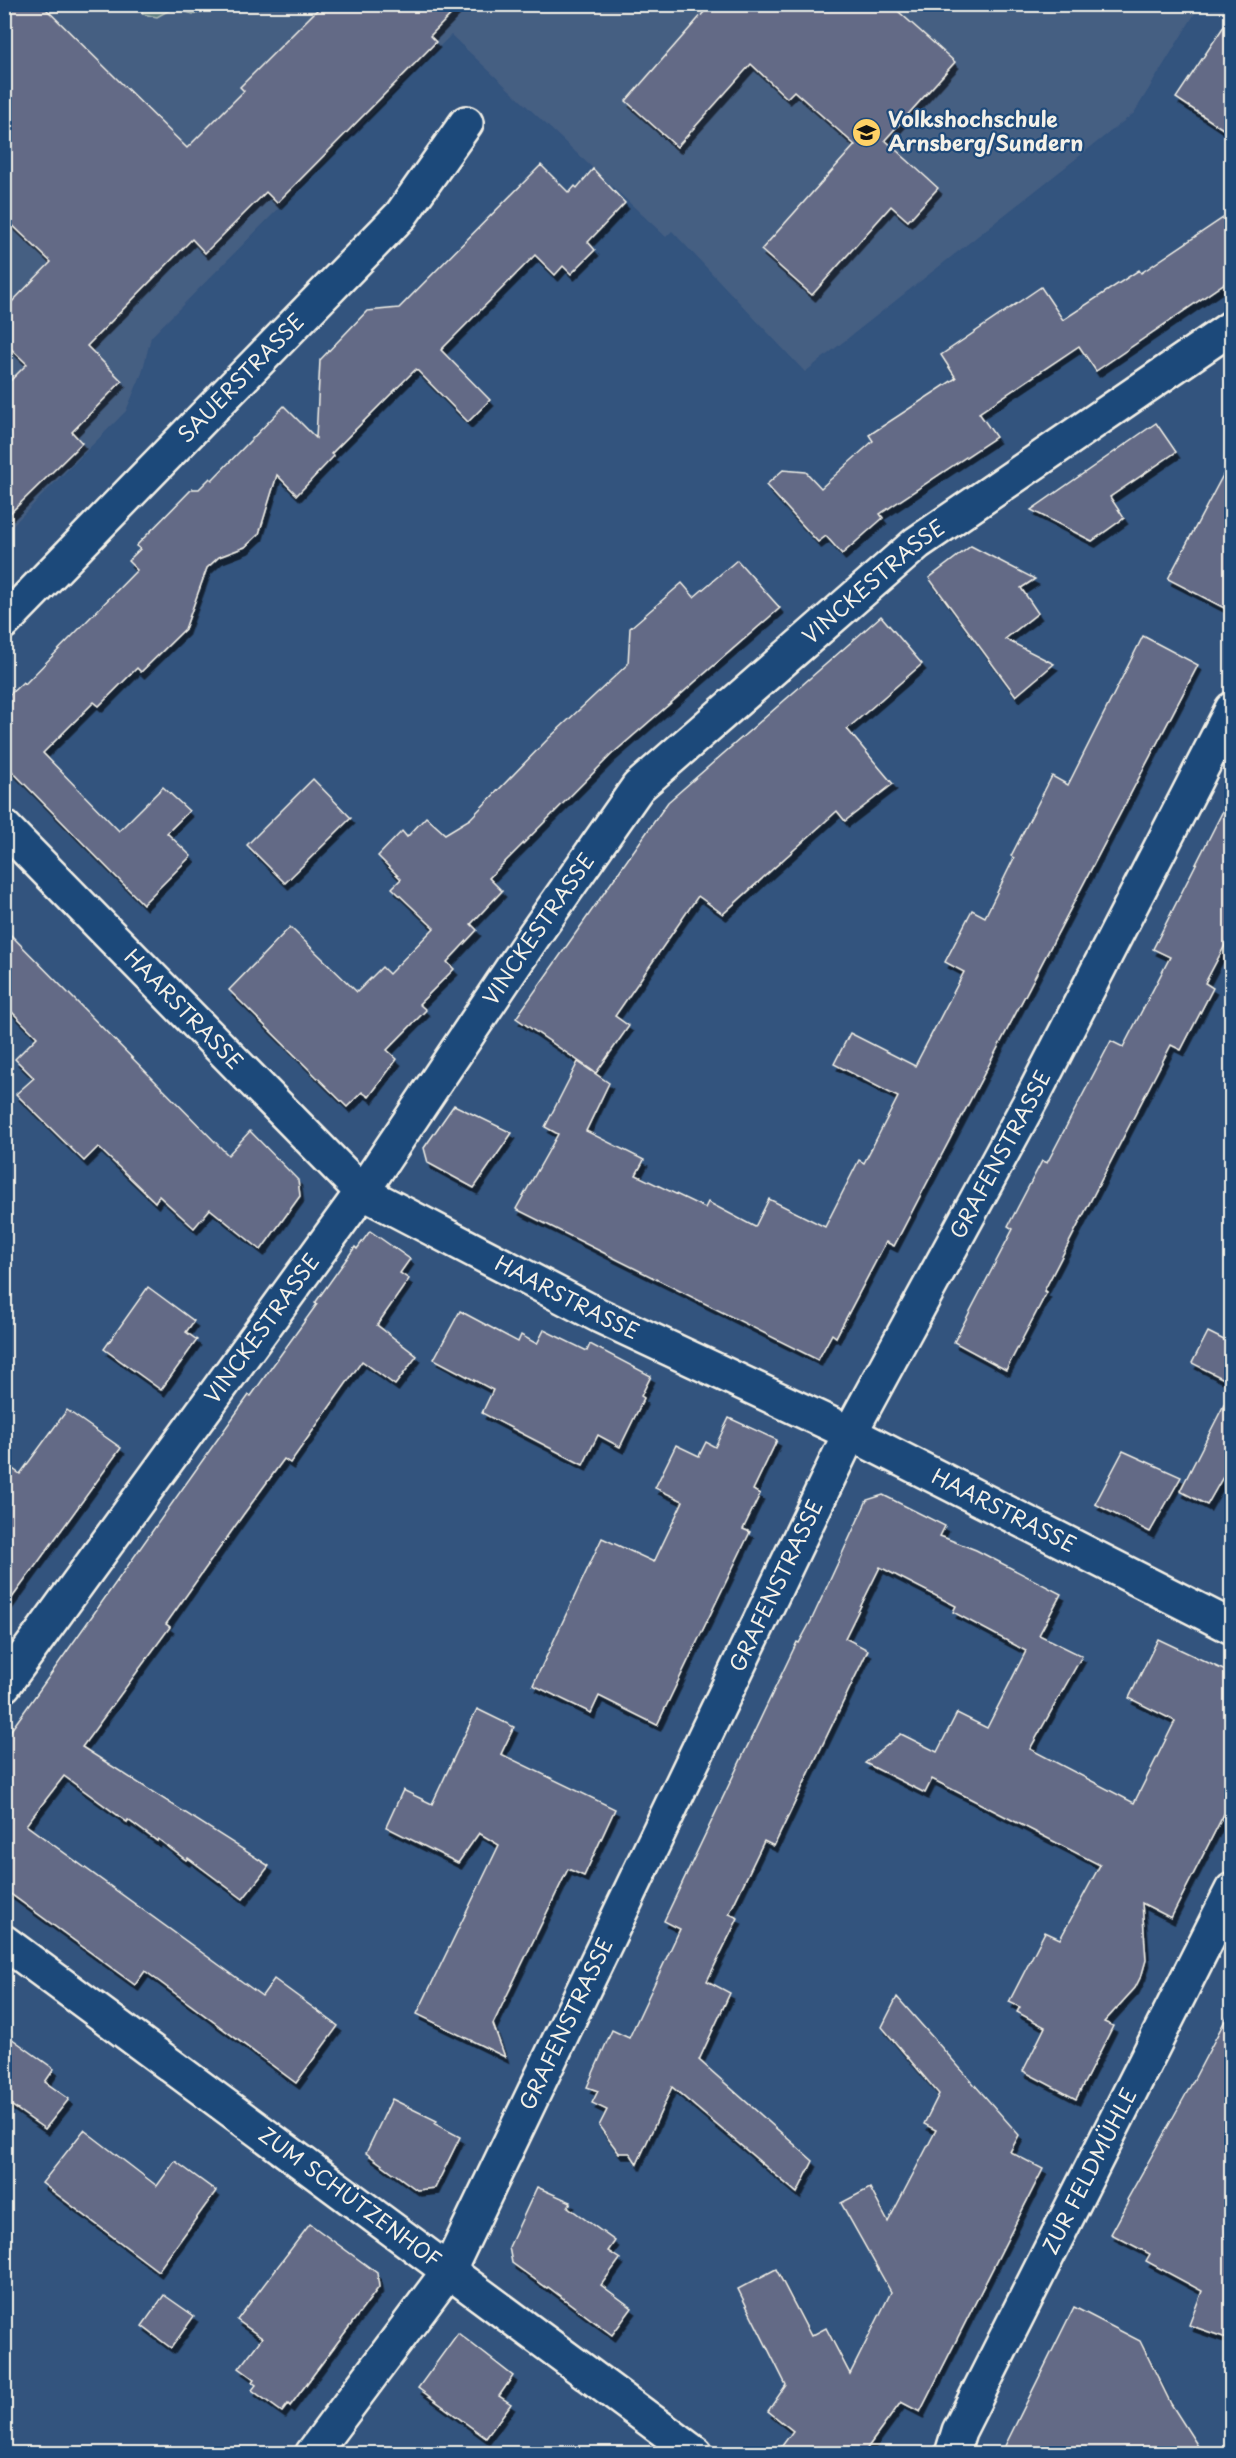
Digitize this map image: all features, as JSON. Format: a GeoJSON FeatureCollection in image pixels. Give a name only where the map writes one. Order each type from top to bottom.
{"type":"FeatureCollection","features":[{"type":"Feature","properties":{"kind":"street","name":"SAUERSTRASSE"},"geometry":{"type":"LineString","coordinates":[[4,622],[401,215],[466,123]]}},
{"type":"Feature","properties":{"kind":"street","name":"VINCKESTRASSE"},"geometry":{"type":"LineString","coordinates":[[4,1685],[362,1192],[533,937],[638,787],[917,543],[1232,327]]}},
{"type":"Feature","properties":{"kind":"street","name":"GRAFENSTRASSE"},"geometry":{"type":"LineString","coordinates":[[312,2454],[448,2272],[850,1433],[1032,1098],[1232,709]]}},
{"type":"Feature","properties":{"kind":"street","name":"HAARSTRASSE"},"geometry":{"type":"LineString","coordinates":[[4,827],[362,1192],[600,1316],[850,1433],[1232,1627]]}},
{"type":"Feature","properties":{"kind":"street","name":"ZUR FELDMÜHLE"},"geometry":{"type":"LineString","coordinates":[[952,2454],[959,2431],[1232,1890]]}},
{"type":"Feature","properties":{"kind":"street","name":"ZUM SCHÜTZENHOF"},"geometry":{"type":"LineString","coordinates":[[4,1942],[696,2454]]}},
{"type":"Feature","properties":{"kind":"shaded area"},"geometry":{"type":"Polygon","coordinates":[[[5,5],[1200,5],[1134,113],[805,372],[672,231],[666,237],[451,35],[151,337],[142,373],[126,411],[5,533],[5,5]]]}},
{"type":"Feature","properties":{"kind":"green space"},"geometry":{"type":"Polygon","coordinates":[[[140,5],[224,5],[193,14],[173,8],[157,17],[143,14],[140,5]]]}},
{"type":"Feature","properties":{"kind":"building"},"geometry":{"type":"Polygon","coordinates":[[[4,4],[41,4],[187,148],[244,91],[240,87],[323,4],[461,4],[430,36],[436,42],[277,203],[266,192],[205,253],[192,239],[87,346],[122,381],[72,432],[82,443],[4,519],[4,387],[27,364],[4,342],[5,309],[51,262],[4,217],[4,4]]]}},
{"type":"Feature","properties":{"kind":"building"},"geometry":{"type":"Polygon","coordinates":[[[711,4],[890,4],[955,62],[885,140],[938,188],[908,221],[891,206],[812,295],[761,250],[855,145],[794,91],[787,98],[751,64],[677,147],[626,101],[711,4]]]}},
{"type":"Feature","properties":{"kind":"building"},"geometry":{"type":"Polygon","coordinates":[[[1232,14],[1232,135],[1176,98],[1232,14]]]}},
{"type":"Feature","properties":{"kind":"building"},"geometry":{"type":"Polygon","coordinates":[[[541,165],[569,193],[575,186],[577,188],[593,169],[625,203],[588,242],[595,250],[571,274],[563,266],[555,275],[535,255],[441,350],[490,400],[468,422],[416,369],[331,454],[334,456],[297,495],[277,475],[259,534],[245,547],[219,557],[207,568],[185,629],[141,672],[137,668],[99,706],[94,702],[43,753],[119,831],[163,787],[189,811],[167,833],[191,856],[143,904],[4,763],[4,700],[23,682],[25,684],[137,570],[128,561],[140,549],[136,546],[192,489],[199,489],[210,478],[212,480],[284,406],[316,438],[320,360],[367,311],[399,308],[541,165]]]}},
{"type":"Feature","properties":{"kind":"building"},"geometry":{"type":"Polygon","coordinates":[[[1232,212],[1232,278],[1096,371],[1079,346],[979,413],[996,437],[880,514],[883,518],[842,554],[826,536],[818,542],[766,485],[783,470],[806,472],[821,488],[873,441],[869,435],[956,378],[941,355],[1041,287],[1063,320],[1139,270],[1141,273],[1232,212]]]}},
{"type":"Feature","properties":{"kind":"building"},"geometry":{"type":"Polygon","coordinates":[[[1156,423],[1176,452],[1110,497],[1124,518],[1092,541],[1031,510],[1156,423]]]}},
{"type":"Feature","properties":{"kind":"building"},"geometry":{"type":"Polygon","coordinates":[[[1232,458],[1232,612],[1168,579],[1232,458]]]}},
{"type":"Feature","properties":{"kind":"building"},"geometry":{"type":"Polygon","coordinates":[[[971,546],[1035,579],[1021,588],[1038,613],[1005,639],[1054,664],[1016,696],[929,578],[971,546]]]}},
{"type":"Feature","properties":{"kind":"building"},"geometry":{"type":"Polygon","coordinates":[[[737,560],[780,608],[611,755],[489,878],[502,891],[471,924],[477,930],[447,962],[454,969],[419,1004],[426,1010],[387,1050],[397,1059],[369,1097],[362,1092],[347,1107],[229,990],[290,927],[357,992],[382,967],[389,974],[434,928],[392,888],[401,879],[378,856],[402,831],[407,837],[426,817],[445,834],[470,819],[549,738],[628,664],[630,628],[682,583],[694,597],[737,560]]]}},
{"type":"Feature","properties":{"kind":"building"},"geometry":{"type":"Polygon","coordinates":[[[881,616],[922,664],[847,729],[893,784],[845,821],[837,811],[723,914],[698,896],[615,1016],[629,1026],[596,1073],[516,1018],[668,802],[881,616]]]}},
{"type":"Feature","properties":{"kind":"building"},"geometry":{"type":"Polygon","coordinates":[[[1143,636],[1198,665],[894,1246],[886,1242],[836,1337],[832,1334],[818,1360],[516,1209],[558,1134],[545,1127],[578,1062],[609,1083],[586,1131],[644,1160],[636,1175],[705,1208],[708,1202],[755,1227],[769,1199],[825,1227],[859,1160],[864,1163],[898,1097],[834,1064],[850,1033],[915,1066],[964,972],[945,962],[972,910],[985,917],[1014,858],[1011,856],[1052,776],[1068,785],[1143,636]]]}},
{"type":"Feature","properties":{"kind":"building"},"geometry":{"type":"Polygon","coordinates":[[[313,779],[351,818],[285,883],[247,845],[313,779]]]}},
{"type":"Feature","properties":{"kind":"building"},"geometry":{"type":"Polygon","coordinates":[[[1232,793],[1232,932],[1205,983],[1213,988],[1181,1050],[1171,1045],[1044,1291],[1047,1292],[1006,1370],[954,1342],[1013,1229],[1008,1226],[1042,1161],[1047,1163],[1111,1041],[1123,1047],[1170,957],[1153,949],[1232,793]]]}},
{"type":"Feature","properties":{"kind":"building"},"geometry":{"type":"Polygon","coordinates":[[[4,928],[228,1155],[250,1131],[298,1180],[300,1196],[261,1250],[210,1209],[194,1228],[159,1196],[155,1202],[98,1147],[84,1161],[16,1094],[34,1078],[15,1059],[37,1037],[4,1004],[4,928]]]}},
{"type":"Feature","properties":{"kind":"building"},"geometry":{"type":"Polygon","coordinates":[[[454,1105],[512,1133],[474,1188],[428,1163],[424,1148],[454,1105]]]}},
{"type":"Feature","properties":{"kind":"building"},"geometry":{"type":"Polygon","coordinates":[[[370,1231],[410,1259],[400,1273],[409,1279],[377,1325],[417,1356],[395,1385],[362,1361],[290,1463],[284,1459],[243,1515],[166,1624],[170,1627],[82,1747],[269,1866],[243,1899],[188,1858],[186,1860],[158,1839],[157,1841],[128,1820],[127,1822],[64,1776],[26,1825],[262,1996],[274,1979],[338,2026],[296,2083],[145,1971],[135,1985],[4,1889],[4,1740],[249,1395],[251,1396],[317,1304],[315,1303],[355,1247],[357,1249],[370,1231]]]}},
{"type":"Feature","properties":{"kind":"building"},"geometry":{"type":"Polygon","coordinates":[[[148,1287],[194,1321],[186,1332],[197,1340],[161,1390],[104,1349],[148,1287]]]}},
{"type":"Feature","properties":{"kind":"building"},"geometry":{"type":"Polygon","coordinates":[[[460,1311],[518,1342],[521,1335],[537,1344],[544,1330],[587,1351],[590,1344],[651,1376],[641,1396],[644,1398],[620,1447],[598,1435],[583,1465],[482,1413],[493,1390],[434,1359],[460,1311]]]}},
{"type":"Feature","properties":{"kind":"building"},"geometry":{"type":"Polygon","coordinates":[[[1208,1332],[1232,1344],[1232,1383],[1192,1363],[1208,1332]]]}},
{"type":"Feature","properties":{"kind":"building"},"geometry":{"type":"Polygon","coordinates":[[[1232,1389],[1232,1461],[1207,1505],[1180,1491],[1232,1389]]]}},
{"type":"Feature","properties":{"kind":"building"},"geometry":{"type":"Polygon","coordinates":[[[67,1410],[121,1448],[4,1609],[4,1463],[20,1474],[67,1410]]]}},
{"type":"Feature","properties":{"kind":"building"},"geometry":{"type":"Polygon","coordinates":[[[729,1418],[777,1440],[753,1490],[760,1494],[743,1529],[750,1532],[657,1725],[599,1696],[591,1713],[533,1685],[602,1538],[654,1562],[683,1501],[655,1488],[676,1445],[699,1456],[706,1442],[715,1447],[729,1418]]]}},
{"type":"Feature","properties":{"kind":"building"},"geometry":{"type":"Polygon","coordinates":[[[1123,1451],[1181,1477],[1150,1532],[1095,1504],[1123,1451]]]}},
{"type":"Feature","properties":{"kind":"building"},"geometry":{"type":"Polygon","coordinates":[[[883,1495],[945,1526],[940,1536],[976,1550],[1061,1594],[1039,1635],[1082,1656],[1030,1749],[1134,1803],[1175,1721],[1129,1698],[1158,1639],[1232,1674],[1232,1798],[1171,1918],[1142,1903],[1146,1960],[1142,1974],[1135,1988],[1104,2022],[1113,2026],[1076,2099],[1023,2071],[1045,2027],[1017,2012],[1020,2007],[1009,2002],[1045,1932],[1060,1939],[1100,1865],[932,1779],[925,1793],[865,1763],[901,1734],[937,1752],[957,1713],[987,1728],[1026,1651],[953,1612],[956,1606],[880,1567],[845,1638],[868,1650],[774,1846],[764,1841],[729,1914],[738,1918],[707,1981],[730,1993],[699,2060],[813,2161],[797,2193],[672,2087],[637,2164],[630,2153],[619,2153],[599,2126],[607,2110],[592,2103],[598,2091],[587,2087],[612,2030],[629,2038],[680,1929],[664,1921],[797,1642],[799,1643],[811,1621],[867,1500],[883,1495]]]}},
{"type":"Feature","properties":{"kind":"building"},"geometry":{"type":"Polygon","coordinates":[[[477,1709],[514,1727],[501,1754],[615,1809],[584,1876],[568,1869],[493,2024],[505,2057],[417,2014],[499,1845],[479,1833],[458,1863],[386,1827],[403,1790],[432,1804],[477,1709]]]}},
{"type":"Feature","properties":{"kind":"building"},"geometry":{"type":"Polygon","coordinates":[[[897,1997],[1019,2135],[1010,2152],[1043,2169],[920,2412],[901,2402],[863,2454],[776,2454],[793,2431],[768,2411],[786,2385],[738,2289],[776,2269],[811,2336],[826,2328],[850,2374],[891,2292],[841,2203],[870,2188],[888,2222],[936,2130],[924,2124],[939,2094],[882,2027],[897,1997]]]}},
{"type":"Feature","properties":{"kind":"building"},"geometry":{"type":"Polygon","coordinates":[[[1232,2007],[1232,2340],[1189,2325],[1202,2291],[1146,2261],[1150,2254],[1111,2234],[1129,2201],[1127,2200],[1232,2007]]]}},
{"type":"Feature","properties":{"kind":"building"},"geometry":{"type":"Polygon","coordinates":[[[4,2033],[54,2069],[45,2082],[69,2099],[45,2129],[4,2100],[4,2033]]]}},
{"type":"Feature","properties":{"kind":"building"},"geometry":{"type":"Polygon","coordinates":[[[392,2099],[437,2121],[435,2124],[460,2137],[435,2188],[417,2190],[366,2153],[392,2099]]]}},
{"type":"Feature","properties":{"kind":"building"},"geometry":{"type":"Polygon","coordinates":[[[84,2130],[157,2186],[175,2161],[216,2191],[158,2271],[42,2183],[84,2130]]]}},
{"type":"Feature","properties":{"kind":"building"},"geometry":{"type":"Polygon","coordinates":[[[537,2187],[571,2202],[568,2207],[615,2241],[608,2251],[620,2259],[601,2285],[632,2308],[612,2335],[512,2263],[509,2247],[537,2187]]]}},
{"type":"Feature","properties":{"kind":"building"},"geometry":{"type":"Polygon","coordinates":[[[310,2224],[377,2273],[379,2287],[290,2406],[288,2404],[282,2412],[252,2390],[256,2385],[252,2382],[254,2379],[239,2368],[262,2338],[237,2320],[310,2224]]]}},
{"type":"Feature","properties":{"kind":"building"},"geometry":{"type":"Polygon","coordinates":[[[164,2295],[194,2316],[171,2348],[142,2326],[164,2295]]]}},
{"type":"Feature","properties":{"kind":"building"},"geometry":{"type":"Polygon","coordinates":[[[1074,2307],[1140,2341],[1171,2404],[1203,2454],[1001,2454],[1074,2307]]]}},
{"type":"Feature","properties":{"kind":"building"},"geometry":{"type":"Polygon","coordinates":[[[458,2333],[513,2376],[499,2396],[511,2404],[486,2438],[418,2388],[458,2333]]]}},
{"type":"Feature","properties":{"kind":"place","name":"Volkshochschule Arnsberg/Sundern"},"geometry":{"type":"Point","coordinates":[867,132]}}]}
